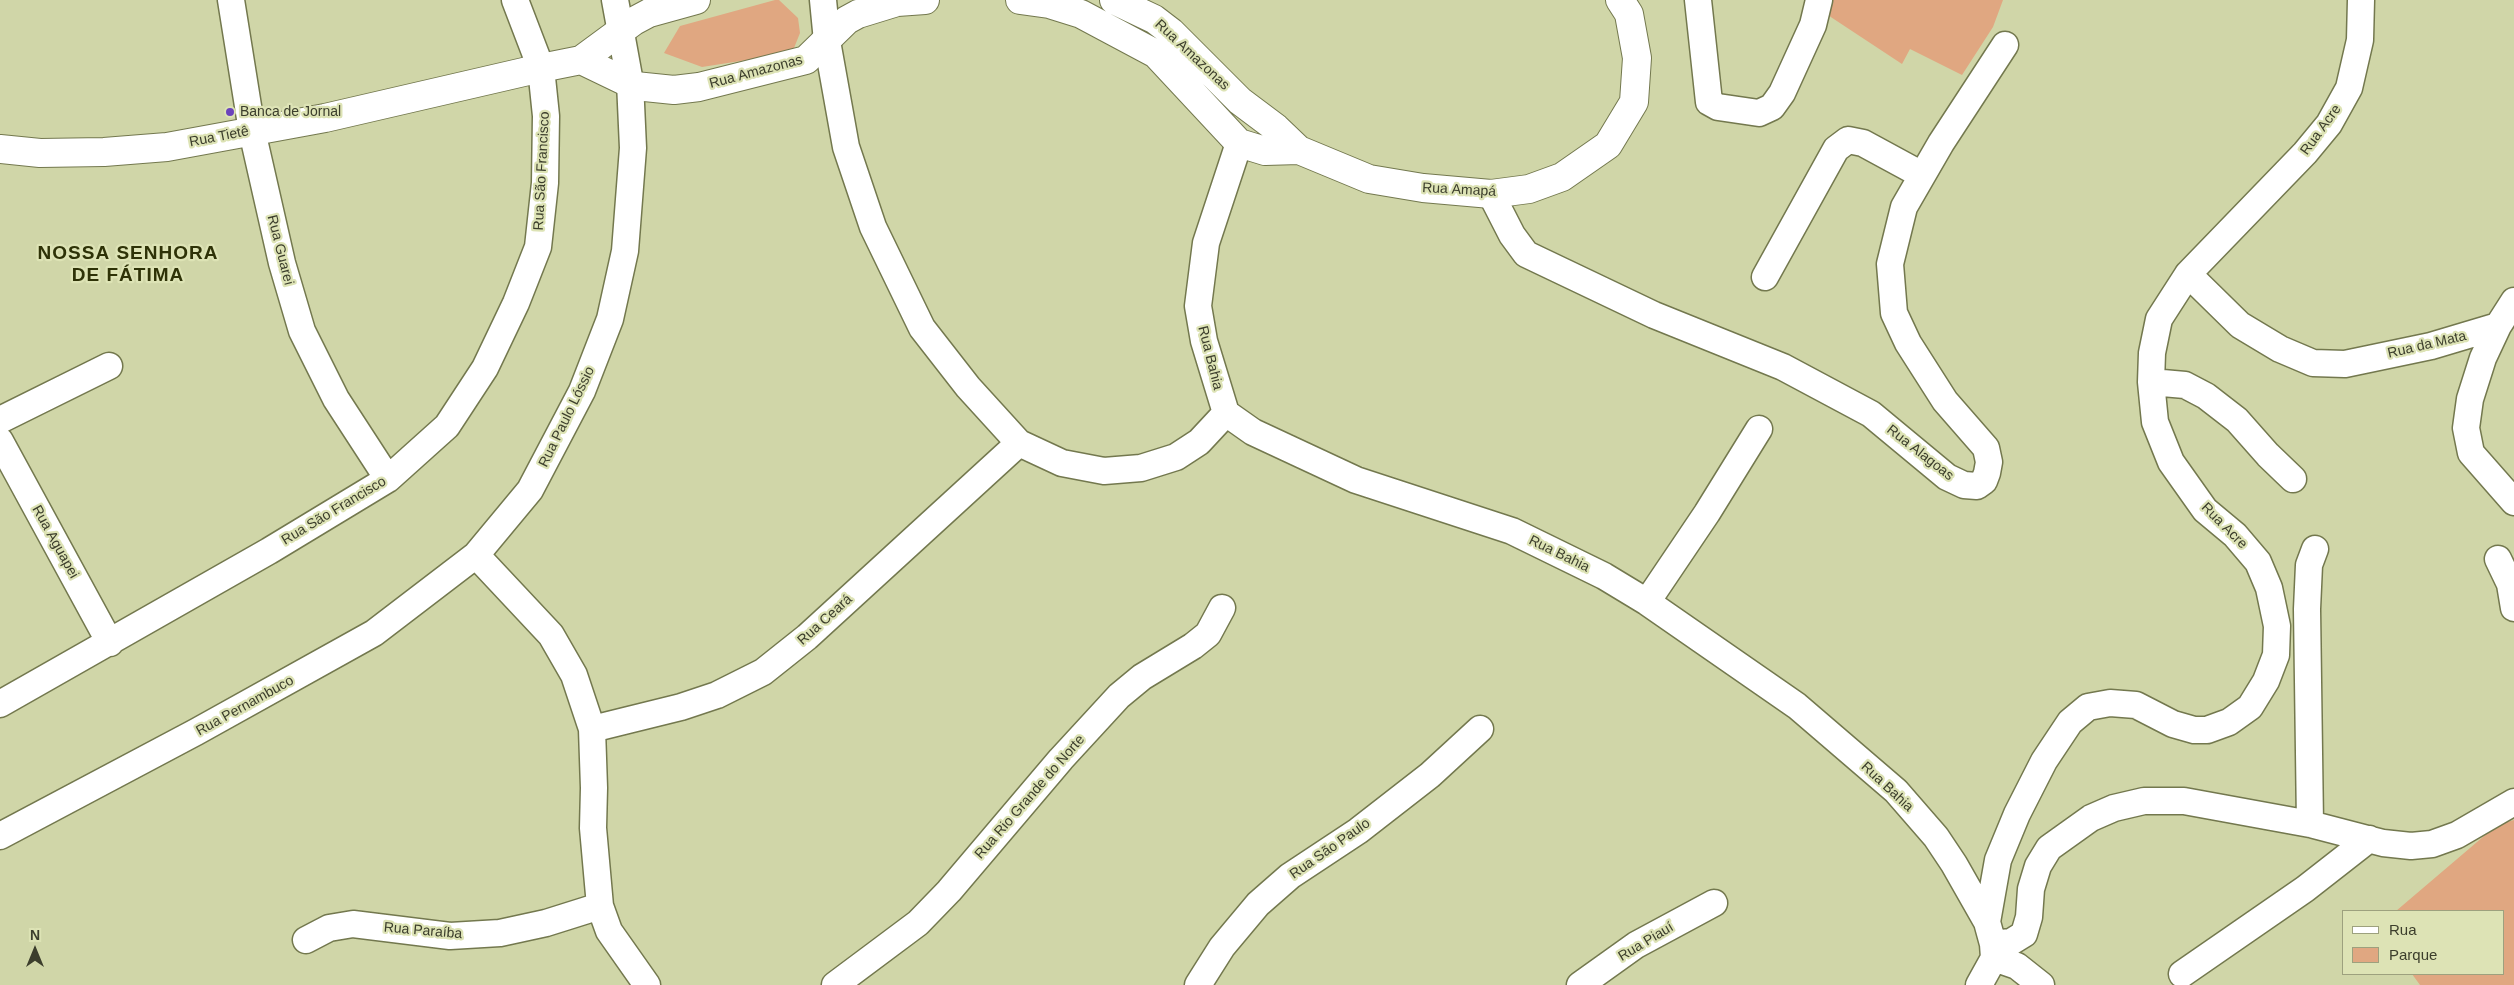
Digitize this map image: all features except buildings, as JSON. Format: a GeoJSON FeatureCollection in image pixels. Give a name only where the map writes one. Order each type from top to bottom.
{"type":"FeatureCollection","features":[{"type":"Feature","properties":{"kind":"main road"},"geometry":{"type":"LineString","coordinates":[[620,30],[649,13],[696,0]]}},
{"type":"Feature","properties":{"kind":"main road","name":"Rua Amazonas"},"geometry":{"type":"LineString","coordinates":[[630,82],[635,86],[654,90],[699,87],[806,60],[852,17],[896,1],[925,0]]}},
{"type":"Feature","properties":{"kind":"main road","name":"Rua Amazonas"},"geometry":{"type":"LineString","coordinates":[[1020,0],[1049,2],[1164,43],[1240,101]]}},
{"type":"Feature","properties":{"kind":"main road","name":"Rua Amazonas"},"geometry":{"type":"LineString","coordinates":[[1114,0],[1154,19],[1164,43],[1189,86],[1219,121]]}},
{"type":"Feature","properties":{"kind":"main road","name":"Rua Amapá"},"geometry":{"type":"LineString","coordinates":[[1240,101],[1276,128],[1299,150],[1369,179],[1423,188],[1491,194],[1529,189],[1562,178],[1608,145],[1634,102],[1637,58],[1628,14],[1620,0]]}},
{"type":"Feature","properties":{"kind":"main road","name":"Rua Tietê"},"geometry":{"type":"LineString","coordinates":[[0,149],[40,153],[104,152],[167,146],[325,118],[581,60],[620,30]]}},
{"type":"Feature","properties":{"kind":"main road"},"geometry":{"type":"LineString","coordinates":[[581,60],[630,82]]}},
{"type":"Feature","properties":{"kind":"main road"},"geometry":{"type":"LineString","coordinates":[[1239,143],[1219,121],[1240,101]]}},
{"type":"Feature","properties":{"kind":"main road","name":"Rua Amapá"},"geometry":{"type":"LineString","coordinates":[[1239,143],[1265,151],[1299,150]]}},
{"type":"Feature","properties":{"kind":"street","name":"Rua Guarei"},"geometry":{"type":"LineString","coordinates":[[231,0],[252,131],[282,262],[302,331],[336,399],[388,479]]}},
{"type":"Feature","properties":{"kind":"street","name":"Rua São Francisco"},"geometry":{"type":"LineString","coordinates":[[0,704],[110,642],[388,479],[447,426],[485,368],[538,247],[545,183],[546,116],[541,68],[516,0]]}},
{"type":"Feature","properties":{"kind":"street","name":"Rua Paulo Lóssio"},"geometry":{"type":"LineString","coordinates":[[476,555],[530,490],[582,391],[610,319],[625,251],[633,148],[630,82],[615,0]]}},
{"type":"Feature","properties":{"kind":"street"},"geometry":{"type":"LineString","coordinates":[[823,0],[827,41],[846,147],[873,227],[922,328],[968,387],[1019,443],[1062,463],[1104,471],[1141,468],[1176,456],[1199,442],[1226,413]]}},
{"type":"Feature","properties":{"kind":"street"},"geometry":{"type":"LineString","coordinates":[[1698,0],[1709,102],[1718,107],[1759,113],[1772,107],[1782,93],[1813,8]]}},
{"type":"Feature","properties":{"kind":"street","name":"Rua Acre"},"geometry":{"type":"LineString","coordinates":[[1992,941],[1998,860],[2017,814],[2044,761],[2070,722],[2088,707],[2110,703],[2136,705],[2173,724],[2194,730],[2207,730],[2229,722],[2250,707],[2266,681],[2276,655],[2276,626],[2269,588],[2258,562],[2235,534],[2205,510],[2171,462],[2155,422],[2151,382],[2152,353],[2158,319],[2188,274],[2305,153],[2329,124],[2349,88],[2360,40],[2361,0]]}},
{"type":"Feature","properties":{"kind":"street","name":"Rua Alagoas"},"geometry":{"type":"LineString","coordinates":[[1491,194],[1512,235],[1526,254],[1654,315],[1783,367],[1871,414],[1947,476],[1964,485],[1977,486],[1984,481],[1987,473],[1989,462],[1986,448],[1945,401],[1908,343],[1894,313],[1890,264],[1904,207],[1922,174],[2005,45]]}},
{"type":"Feature","properties":{"kind":"street"},"geometry":{"type":"LineString","coordinates":[[1764,277],[1836,149],[1848,140],[1863,143],[1922,174]]}},
{"type":"Feature","properties":{"kind":"street","name":"Rua Bahia"},"geometry":{"type":"LineString","coordinates":[[1239,143],[1206,243],[1198,306],[1204,340],[1226,413],[1253,432],[1356,480],[1512,531],[1604,576],[1647,602],[1798,706],[1896,791],[1936,836],[1954,864],[1992,941]]}},
{"type":"Feature","properties":{"kind":"street","name":"Rua da Mata"},"geometry":{"type":"LineString","coordinates":[[2188,274],[2240,325],[2280,349],[2313,363],[2345,364],[2431,346],[2498,326]]}},
{"type":"Feature","properties":{"kind":"street"},"geometry":{"type":"LineString","coordinates":[[2498,326],[2514,301]]}},
{"type":"Feature","properties":{"kind":"street","name":"Rua da Mata"},"geometry":{"type":"LineString","coordinates":[[2498,326],[2483,358],[2470,399],[2466,428],[2471,453],[2514,502]]}},
{"type":"Feature","properties":{"kind":"street"},"geometry":{"type":"LineString","coordinates":[[0,420],[109,366]]}},
{"type":"Feature","properties":{"kind":"street"},"geometry":{"type":"LineString","coordinates":[[2151,382],[2185,385],[2206,396],[2237,420],[2268,455],[2293,479]]}},
{"type":"Feature","properties":{"kind":"street"},"geometry":{"type":"LineString","coordinates":[[1647,602],[1707,513],[1759,429]]}},
{"type":"Feature","properties":{"kind":"street","name":"Rua Aguapei"},"geometry":{"type":"LineString","coordinates":[[0,441],[110,642]]}},
{"type":"Feature","properties":{"kind":"street","name":"Rua Ceará"},"geometry":{"type":"LineString","coordinates":[[592,728],[682,707],[716,695],[763,672],[807,637],[1019,443]]}},
{"type":"Feature","properties":{"kind":"street"},"geometry":{"type":"LineString","coordinates":[[2310,824],[2307,609],[2309,564],[2315,549]]}},
{"type":"Feature","properties":{"kind":"street"},"geometry":{"type":"LineString","coordinates":[[476,555],[551,635],[574,675],[592,728],[593,828],[600,906],[609,931],[648,985]]}},
{"type":"Feature","properties":{"kind":"street","name":"Rua Pernambuco"},"geometry":{"type":"LineString","coordinates":[[0,836],[345,651],[374,633],[476,555]]}},
{"type":"Feature","properties":{"kind":"street"},"geometry":{"type":"LineString","coordinates":[[2498,559],[2510,584],[2514,608]]}},
{"type":"Feature","properties":{"kind":"street","name":"Rua Rio Grande do Norte"},"geometry":{"type":"LineString","coordinates":[[835,985],[918,922],[949,891],[1061,759],[1119,696],[1142,677],[1193,646],[1208,634],[1222,608]]}},
{"type":"Feature","properties":{"kind":"street","name":"Rua São Paulo"},"geometry":{"type":"LineString","coordinates":[[1198,985],[1222,947],[1258,904],[1290,876],[1358,831],[1430,775],[1480,728]]}},
{"type":"Feature","properties":{"kind":"street"},"geometry":{"type":"LineString","coordinates":[[1992,941],[2011,942],[2024,934],[2029,917],[2031,889],[2038,866],[2049,848],[2091,818],[2114,808],[2144,801],[2184,801],[2310,824],[2369,839],[2411,846],[2432,844],[2457,835],[2514,802]]}},
{"type":"Feature","properties":{"kind":"street"},"geometry":{"type":"LineString","coordinates":[[2182,974],[2305,889],[2369,839]]}},
{"type":"Feature","properties":{"kind":"street","name":"Rua Piauí"},"geometry":{"type":"LineString","coordinates":[[1580,985],[1636,945],[1714,903]]}},
{"type":"Feature","properties":{"kind":"street","name":"Rua Paraíba"},"geometry":{"type":"LineString","coordinates":[[306,940],[329,928],[353,924],[450,936],[500,933],[546,923],[600,906]]}},
{"type":"Feature","properties":{"kind":"street"},"geometry":{"type":"LineString","coordinates":[[1979,985],[1992,941]]}},
{"type":"Feature","properties":{"kind":"street"},"geometry":{"type":"LineString","coordinates":[[1992,941],[2017,966],[2041,985]]}},
{"type":"Feature","properties":{"kind":"green space"},"geometry":{"type":"Polygon","coordinates":[[[779,0],[798,18],[800,33],[792,53],[702,67],[664,53],[680,26],[779,0]]]}},
{"type":"Feature","properties":{"kind":"green space"},"geometry":{"type":"Polygon","coordinates":[[[1805,0],[2003,0],[1993,27],[1962,75],[1910,49],[1902,64],[1805,0]]]}},
{"type":"Feature","properties":{"kind":"green space"},"geometry":{"type":"Polygon","coordinates":[[[2514,820],[2514,985],[2420,985],[2413,975],[2504,975],[2504,910],[2397,910],[2497,825],[2514,820]]]}},
{"type":"Feature","properties":{"kind":"place","name":"Banca de Jornal"},"geometry":{"type":"Point","coordinates":[230,112]}},
{"type":"Feature","properties":{"kind":"district","name":"NOSSA SENHORA DE FÁTIMA"},"geometry":{"type":"Point","coordinates":[128,265]}}]}
